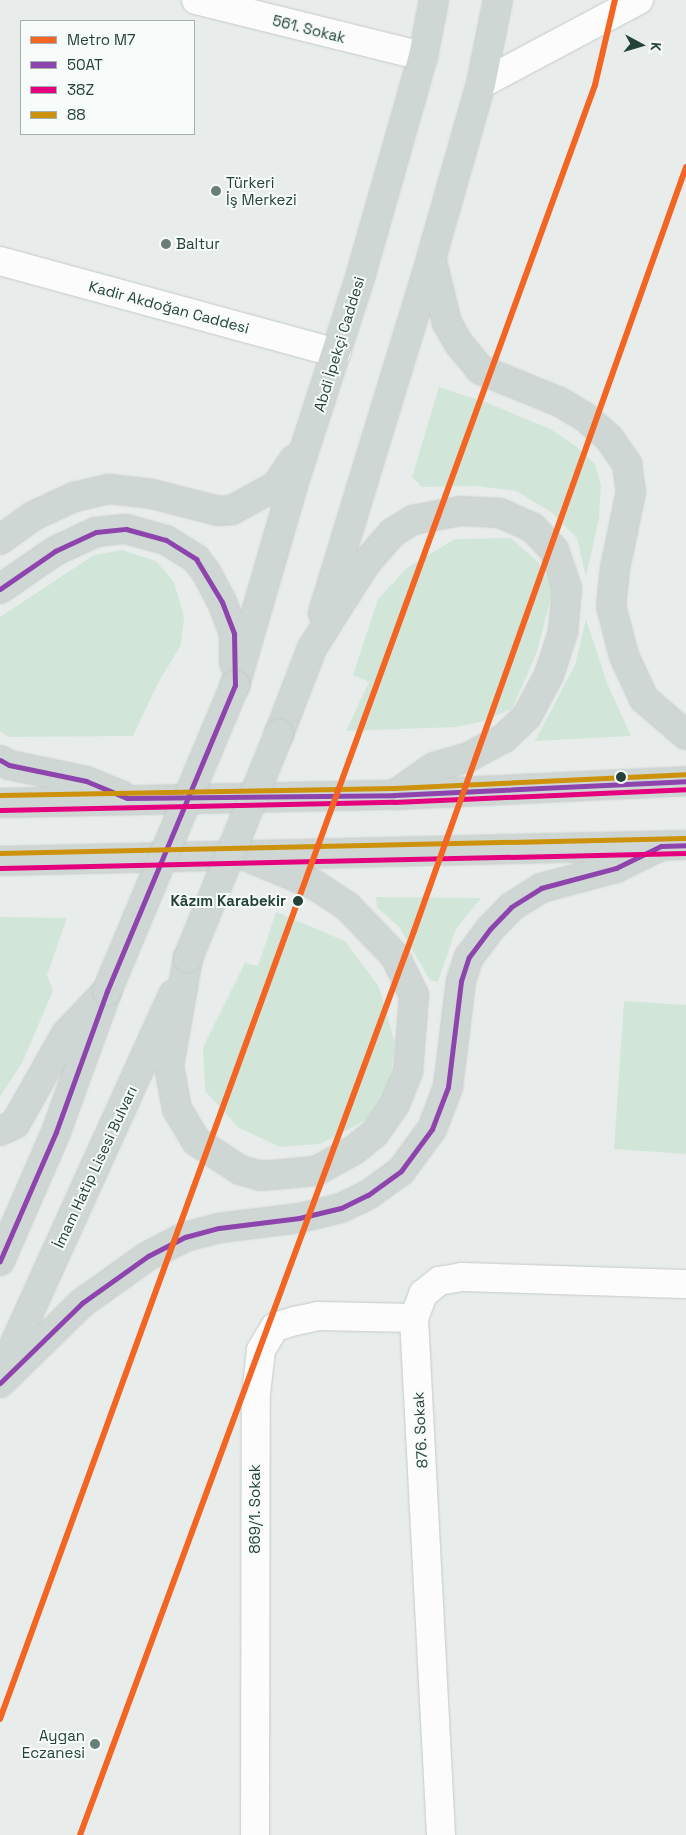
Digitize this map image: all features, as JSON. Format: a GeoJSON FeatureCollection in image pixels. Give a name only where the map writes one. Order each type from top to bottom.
{"type":"FeatureCollection","features":[{"type":"Feature","properties":{"kind":"main road","name":"Abdi İpekçi Caddesi"},"geometry":{"type":"LineString","coordinates":[[107,991],[234,685],[309,437],[337,353],[423,56],[434,0]]}},
{"type":"Feature","properties":{"kind":"main road"},"geometry":{"type":"LineString","coordinates":[[248,857],[315,885],[346,906],[395,956],[414,995],[408,1072],[395,1104],[375,1133],[348,1154],[316,1171],[261,1176],[240,1170],[196,1141],[177,1110],[169,1066],[188,958],[312,648],[431,260],[481,84],[498,0]]}},
{"type":"Feature","properties":{"kind":"main road"},"geometry":{"type":"LineString","coordinates":[[431,260],[447,323],[460,344],[481,370],[560,402],[585,417],[609,438],[627,464],[631,492],[615,568],[612,606],[624,656],[644,699],[686,735]]}},
{"type":"Feature","properties":{"kind":"main road"},"geometry":{"type":"LineString","coordinates":[[0,540],[33,516],[74,497],[108,489],[152,494],[218,510],[232,510],[276,486],[309,437]]}},
{"type":"Feature","properties":{"kind":"main road"},"geometry":{"type":"LineString","coordinates":[[312,648],[366,563],[392,533],[413,520],[460,511],[500,514],[532,527],[554,550],[567,588],[563,632],[549,675],[527,716],[504,738],[469,757],[434,767],[394,795]]}},
{"type":"Feature","properties":{"kind":"main road"},"geometry":{"type":"LineString","coordinates":[[0,589],[55,550],[96,532],[126,529],[166,540],[196,559],[222,602],[234,634],[234,685]]}},
{"type":"Feature","properties":{"kind":"main road"},"geometry":{"type":"LineString","coordinates":[[0,760],[86,780],[127,798]]}},
{"type":"Feature","properties":{"kind":"main road"},"geometry":{"type":"LineString","coordinates":[[0,803],[127,798],[394,795],[686,781]]}},
{"type":"Feature","properties":{"kind":"main road"},"geometry":{"type":"LineString","coordinates":[[0,862],[58,859],[248,857],[674,846]]}},
{"type":"Feature","properties":{"kind":"main road"},"geometry":{"type":"LineString","coordinates":[[0,1383],[82,1303],[148,1256],[186,1237],[219,1228],[299,1218],[340,1208],[368,1195],[401,1171],[432,1128],[448,1087],[461,981],[469,957],[490,928],[511,907],[540,888],[616,868],[674,846]]}},
{"type":"Feature","properties":{"kind":"main road"},"geometry":{"type":"LineString","coordinates":[[0,873],[58,859]]}},
{"type":"Feature","properties":{"kind":"main road","name":"İmam Hatip Lisesi Bulvarı"},"geometry":{"type":"LineString","coordinates":[[0,1375],[188,958]]}},
{"type":"Feature","properties":{"kind":"main road"},"geometry":{"type":"LineString","coordinates":[[0,1131],[15,1124],[66,1034],[107,991]]}},
{"type":"Feature","properties":{"kind":"main road"},"geometry":{"type":"LineString","coordinates":[[0,1261],[56,1132],[107,991]]}},
{"type":"Feature","properties":{"kind":"street","name":"561. Sokak"},"geometry":{"type":"LineString","coordinates":[[196,0],[423,56]]}},
{"type":"Feature","properties":{"kind":"street"},"geometry":{"type":"LineString","coordinates":[[481,84],[639,0]]}},
{"type":"Feature","properties":{"kind":"street","name":"Kadir Akdoğan Caddesi"},"geometry":{"type":"LineString","coordinates":[[0,261],[337,353]]}},
{"type":"Feature","properties":{"kind":"street","name":"876. Sokak"},"geometry":{"type":"LineString","coordinates":[[441,1835],[414,1318],[423,1294],[439,1281],[462,1277],[686,1284]]}},
{"type":"Feature","properties":{"kind":"street","name":"869/1. Sokak"},"geometry":{"type":"LineString","coordinates":[[255,1835],[256,1394],[261,1350],[275,1327],[302,1319],[318,1316],[414,1318]]}},
{"type":"Feature","properties":{"kind":"green space"},"geometry":{"type":"Polygon","coordinates":[[[439,387],[488,403],[550,429],[576,446],[595,464],[601,485],[599,518],[586,577],[577,538],[551,512],[516,491],[477,486],[422,487],[412,477],[439,387]]]}},
{"type":"Feature","properties":{"kind":"green space"},"geometry":{"type":"Polygon","coordinates":[[[511,538],[538,562],[553,589],[537,652],[512,709],[480,722],[456,727],[346,731],[369,682],[353,675],[378,599],[408,567],[455,539],[511,538]]]}},
{"type":"Feature","properties":{"kind":"green space"},"geometry":{"type":"Polygon","coordinates":[[[122,550],[156,561],[174,582],[184,617],[181,645],[158,683],[133,736],[8,737],[0,731],[0,617],[94,555],[122,550]]]}},
{"type":"Feature","properties":{"kind":"green space"},"geometry":{"type":"Polygon","coordinates":[[[586,619],[607,683],[631,736],[535,741],[575,665],[586,619]]]}},
{"type":"Feature","properties":{"kind":"green space"},"geometry":{"type":"Polygon","coordinates":[[[376,897],[481,898],[456,929],[438,982],[430,980],[399,927],[377,907],[376,897]]]}},
{"type":"Feature","properties":{"kind":"green space"},"geometry":{"type":"Polygon","coordinates":[[[276,912],[345,941],[379,987],[395,1043],[389,1088],[366,1120],[320,1144],[280,1147],[239,1128],[205,1091],[203,1047],[245,963],[258,966],[276,912]]]}},
{"type":"Feature","properties":{"kind":"green space"},"geometry":{"type":"Polygon","coordinates":[[[0,917],[67,918],[47,975],[53,991],[22,1063],[0,1097],[0,917]]]}},
{"type":"Feature","properties":{"kind":"green space"},"geometry":{"type":"Polygon","coordinates":[[[624,1001],[686,1005],[686,1154],[614,1149],[624,1001]]]}},
{"type":"Feature","properties":{"kind":"metro line","name":"M7"},"geometry":{"type":"LineString","coordinates":[[0,1719],[595,85],[615,0]]}},
{"type":"Feature","properties":{"kind":"metro line","name":"M7"},"geometry":{"type":"LineString","coordinates":[[80,1835],[414,931],[686,167]]}},
{"type":"Feature","properties":{"kind":"transit line","name":"50AT"},"geometry":{"type":"LineString","coordinates":[[0,589],[55,551],[96,532],[126,529],[166,540],[196,559],[222,602],[234,634],[235,685],[107,991],[56,1132],[0,1261]]}},
{"type":"Feature","properties":{"kind":"transit line","name":"50AT"},"geometry":{"type":"LineString","coordinates":[[0,760],[9,765],[86,781],[127,798],[394,795],[686,781]]}},
{"type":"Feature","properties":{"kind":"transit line","name":"88"},"geometry":{"type":"LineString","coordinates":[[0,795],[394,788],[686,774]]}},
{"type":"Feature","properties":{"kind":"transit line","name":"38Z"},"geometry":{"type":"LineString","coordinates":[[0,810],[394,802],[686,789]]}},
{"type":"Feature","properties":{"kind":"transit line","name":"88"},"geometry":{"type":"LineString","coordinates":[[0,853],[686,838]]}},
{"type":"Feature","properties":{"kind":"transit line","name":"50AT"},"geometry":{"type":"LineString","coordinates":[[0,1383],[82,1303],[148,1256],[185,1237],[219,1228],[299,1218],[341,1208],[368,1195],[401,1171],[432,1129],[448,1087],[461,981],[469,957],[490,929],[511,907],[541,888],[616,868],[661,846],[686,845]]}},
{"type":"Feature","properties":{"kind":"transit line","name":"38Z"},"geometry":{"type":"LineString","coordinates":[[0,868],[686,853]]}},
{"type":"Feature","properties":{"kind":"place","name":"Türkeri İş Merkezi"},"geometry":{"type":"Point","coordinates":[216,191]}},
{"type":"Feature","properties":{"kind":"place","name":"Baltur"},"geometry":{"type":"Point","coordinates":[166,244]}},
{"type":"Feature","properties":{"kind":"place","name":"Kâzım Karabekir"},"geometry":{"type":"Point","coordinates":[298,901]}},
{"type":"Feature","properties":{"kind":"place","name":"Aygan Eczanesi"},"geometry":{"type":"Point","coordinates":[95,1744]}}]}
